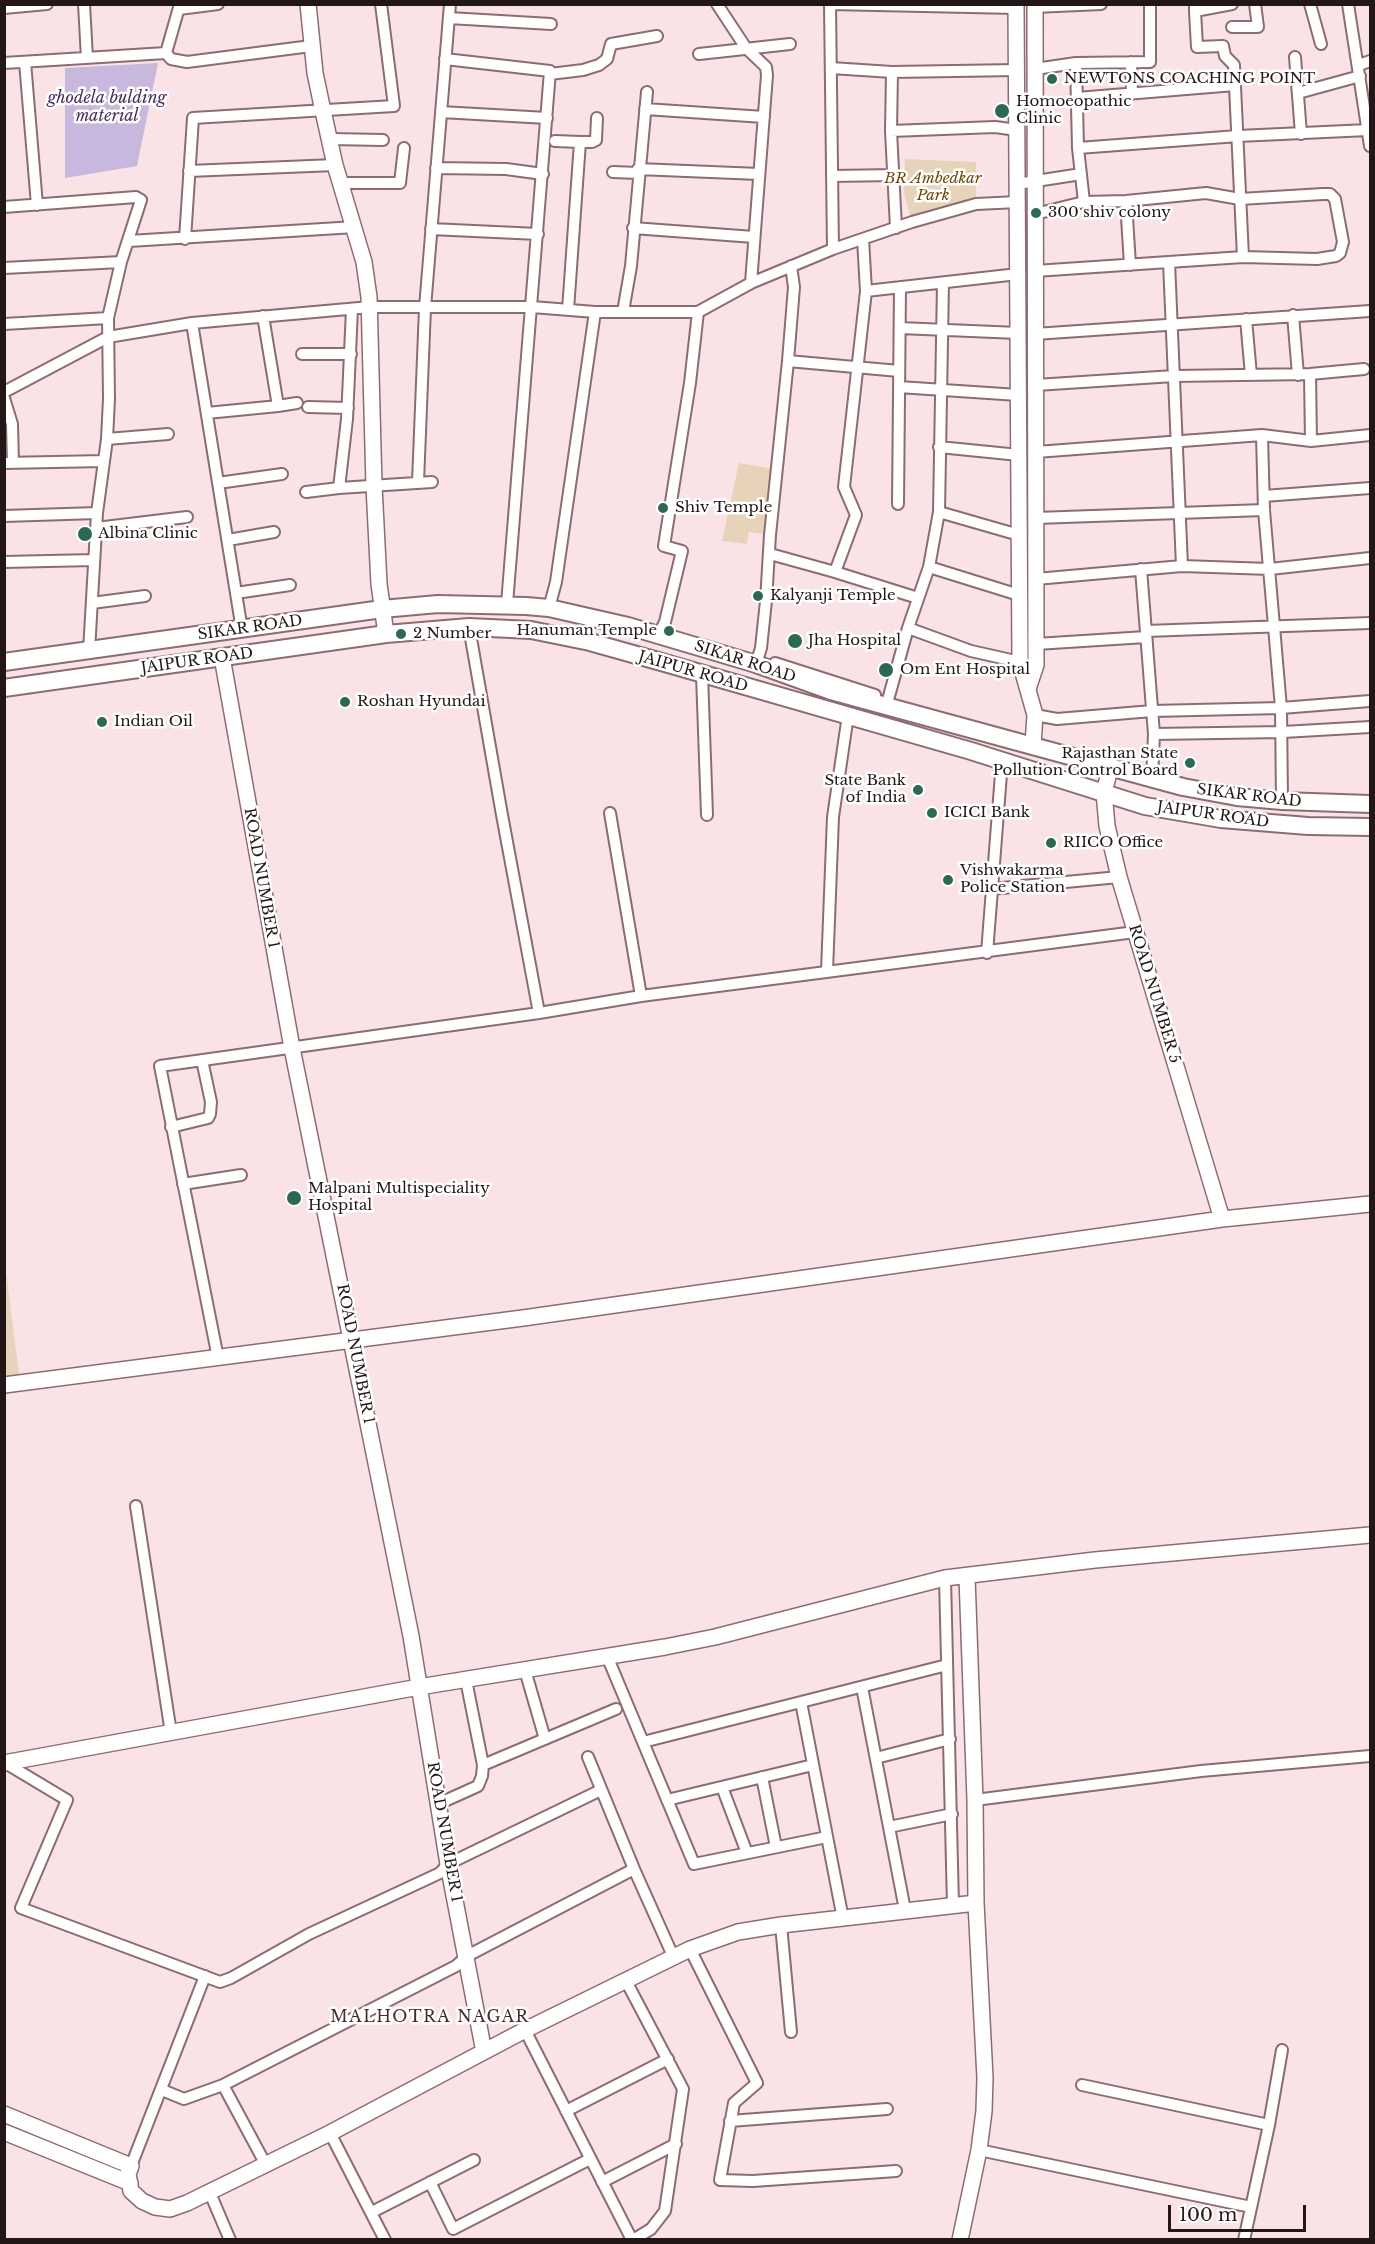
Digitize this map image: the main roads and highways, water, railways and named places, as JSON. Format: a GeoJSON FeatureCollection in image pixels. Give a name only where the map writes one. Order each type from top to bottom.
{"type":"FeatureCollection","features":[{"type":"Feature","properties":{"kind":"main road","name":"SIKAR ROAD"},"geometry":{"type":"LineString","coordinates":[[4,662],[381,605],[507,601],[550,605],[628,626],[660,632],[757,660],[831,691],[887,703],[990,736],[1033,745],[1183,787],[1237,797],[1371,804]]}},
{"type":"Feature","properties":{"kind":"main road","name":"JAIPUR ROAD"},"geometry":{"type":"LineString","coordinates":[[4,688],[386,634],[469,627],[531,630],[665,663],[1002,761],[1154,808],[1221,819],[1308,826],[1371,827]]}},
{"type":"Feature","properties":{"kind":"water","name":"ghodela bulding material"},"geometry":{"type":"Polygon","coordinates":[[[158,63],[137,166],[65,178],[65,68],[158,63]]]}},
{"type":"Feature","properties":{"kind":"place","name":"NEWTONS COACHING POINT"},"geometry":{"type":"Point","coordinates":[1052,79]}},
{"type":"Feature","properties":{"kind":"place","name":"Homoeopathic Clinic"},"geometry":{"type":"Point","coordinates":[1002,111]}},
{"type":"Feature","properties":{"kind":"place","name":"300 shiv colony"},"geometry":{"type":"Point","coordinates":[1036,213]}},
{"type":"Feature","properties":{"kind":"place","name":"Shiv Temple"},"geometry":{"type":"Point","coordinates":[663,508]}},
{"type":"Feature","properties":{"kind":"place","name":"Albina Clinic"},"geometry":{"type":"Point","coordinates":[85,534]}},
{"type":"Feature","properties":{"kind":"place","name":"Kalyanji Temple"},"geometry":{"type":"Point","coordinates":[758,596]}},
{"type":"Feature","properties":{"kind":"place","name":"Hanuman Temple"},"geometry":{"type":"Point","coordinates":[669,631]}},
{"type":"Feature","properties":{"kind":"place","name":"2 Number"},"geometry":{"type":"Point","coordinates":[401,634]}},
{"type":"Feature","properties":{"kind":"place","name":"Jha Hospital"},"geometry":{"type":"Point","coordinates":[795,641]}},
{"type":"Feature","properties":{"kind":"place","name":"Om Ent Hospital"},"geometry":{"type":"Point","coordinates":[886,670]}},
{"type":"Feature","properties":{"kind":"place","name":"Roshan Hyundai"},"geometry":{"type":"Point","coordinates":[345,702]}},
{"type":"Feature","properties":{"kind":"place","name":"Indian Oil"},"geometry":{"type":"Point","coordinates":[102,722]}},
{"type":"Feature","properties":{"kind":"place","name":"Rajasthan State Pollution Control Board"},"geometry":{"type":"Point","coordinates":[1190,763]}},
{"type":"Feature","properties":{"kind":"place","name":"State Bank of India"},"geometry":{"type":"Point","coordinates":[918,790]}},
{"type":"Feature","properties":{"kind":"place","name":"ICICI Bank"},"geometry":{"type":"Point","coordinates":[932,813]}},
{"type":"Feature","properties":{"kind":"place","name":"RIICO Office"},"geometry":{"type":"Point","coordinates":[1051,843]}},
{"type":"Feature","properties":{"kind":"place","name":"Vishwakarma Police Station"},"geometry":{"type":"Point","coordinates":[948,880]}},
{"type":"Feature","properties":{"kind":"place","name":"Malpani Multispeciality Hospital"},"geometry":{"type":"Point","coordinates":[294,1198]}},
{"type":"Feature","properties":{"kind":"district","name":"MALHOTRA NAGAR"},"geometry":{"type":"Point","coordinates":[430,2017]}},
{"type":"Feature","properties":{"kind":"park label","name":"BR Ambedkar Park"},"geometry":{"type":"Point","coordinates":[933,188]}}]}
